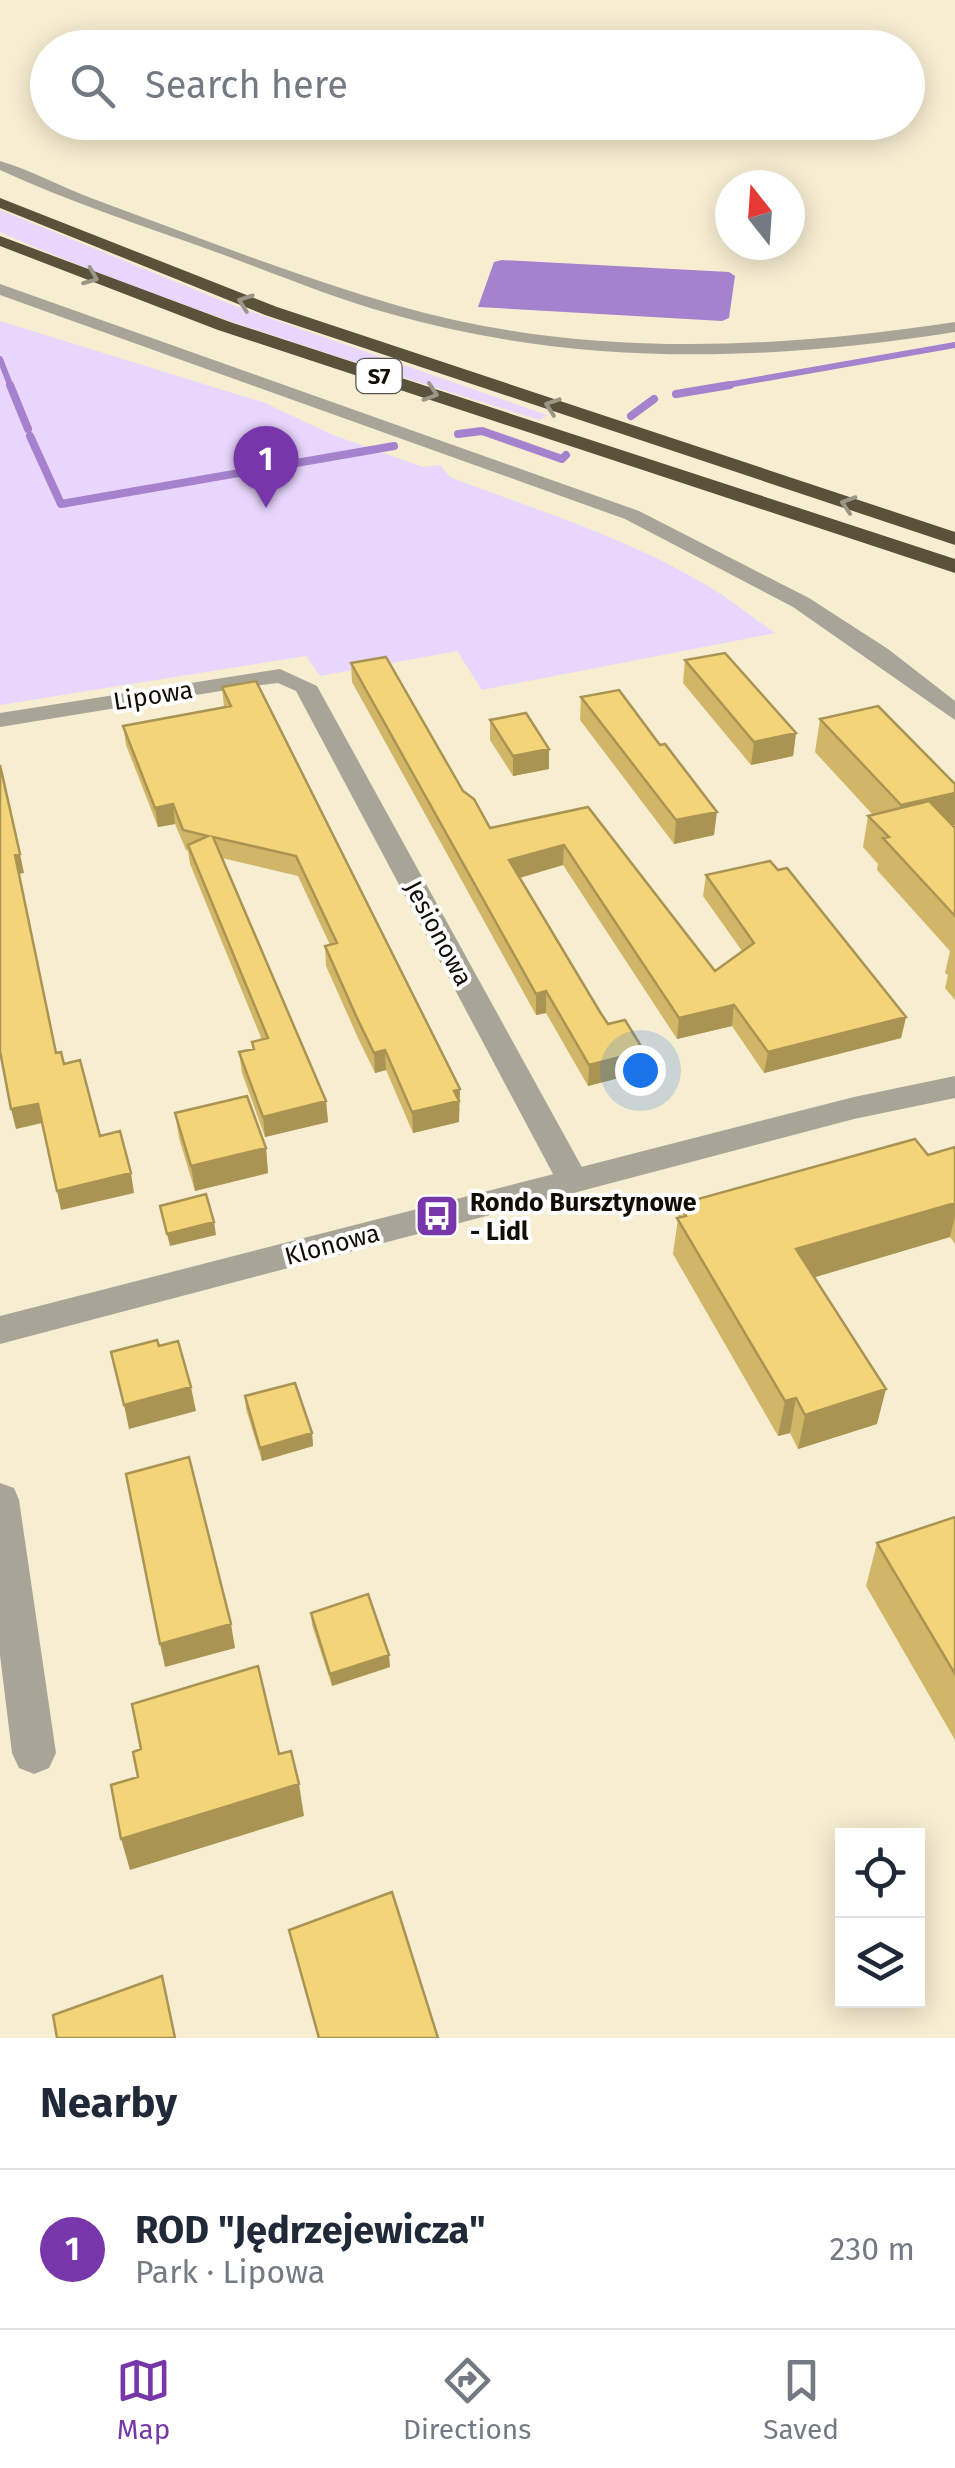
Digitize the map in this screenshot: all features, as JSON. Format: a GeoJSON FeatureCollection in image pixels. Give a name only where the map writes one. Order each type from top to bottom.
{"type":"FeatureCollection","features":[{"type":"Feature","properties":{"kind":"highway","name":"S7"},"geometry":{"type":"LineString","coordinates":[[0,202],[270,312],[955,540]]}},
{"type":"Feature","properties":{"kind":"highway","name":"S7"},"geometry":{"type":"LineString","coordinates":[[0,241],[224,326],[955,566]]}},
{"type":"Feature","properties":{"kind":"street"},"geometry":{"type":"LineString","coordinates":[[0,165],[78,199],[366,302],[511,336],[616,349],[732,352],[806,349],[955,328]]}},
{"type":"Feature","properties":{"kind":"street"},"geometry":{"type":"LineString","coordinates":[[0,289],[601,502],[660,527],[820,613],[955,714]]}},
{"type":"Feature","properties":{"kind":"street","name":"Lipowa"},"geometry":{"type":"LineString","coordinates":[[0,720],[238,680],[280,676],[305,686]]}},
{"type":"Feature","properties":{"kind":"street","name":"Jesionowa"},"geometry":{"type":"LineString","coordinates":[[305,686],[574,1180]]}},
{"type":"Feature","properties":{"kind":"street","name":"Klonowa"},"geometry":{"type":"LineString","coordinates":[[0,1330],[574,1180],[955,1087]]}},
{"type":"Feature","properties":{"kind":"street"},"geometry":{"type":"LineString","coordinates":[[0,1500],[34,1752]]}},
{"type":"Feature","properties":{"kind":"shaded area"},"geometry":{"type":"Polygon","coordinates":[[[0,210],[235,306],[547,415],[540,420],[403,378],[132,286],[0,232],[0,210]]]}},
{"type":"Feature","properties":{"kind":"shaded area"},"geometry":{"type":"Polygon","coordinates":[[[494,262],[729,272],[735,276],[729,318],[722,321],[478,307],[494,262]]]}},
{"type":"Feature","properties":{"kind":"shaded area"},"geometry":{"type":"Polygon","coordinates":[[[0,321],[265,403],[333,435],[423,467],[440,465],[450,477],[580,525],[676,568],[775,633],[482,690],[457,651],[320,676],[306,656],[0,705],[0,321]]]}},
{"type":"Feature","properties":{"kind":"building"},"geometry":{"type":"Polygon","coordinates":[[[725,653],[796,733],[754,742],[685,660],[725,653]]]}},
{"type":"Feature","properties":{"kind":"building"},"geometry":{"type":"Polygon","coordinates":[[[386,657],[463,791],[474,799],[490,828],[588,807],[715,971],[754,943],[706,875],[770,861],[778,870],[787,868],[906,1017],[768,1052],[734,1005],[679,1018],[564,845],[509,860],[608,1024],[625,1020],[644,1051],[589,1065],[546,991],[536,994],[351,663],[386,657]]]}},
{"type":"Feature","properties":{"kind":"building"},"geometry":{"type":"Polygon","coordinates":[[[256,681],[460,1089],[454,1091],[459,1101],[412,1112],[385,1050],[374,1053],[357,1018],[325,946],[337,943],[296,856],[213,837],[326,1101],[263,1117],[239,1052],[254,1049],[252,1042],[268,1038],[188,845],[208,836],[183,830],[173,804],[155,808],[123,726],[231,706],[222,687],[256,681]]]}},
{"type":"Feature","properties":{"kind":"building"},"geometry":{"type":"Polygon","coordinates":[[[619,690],[717,812],[676,820],[581,697],[619,690]]]}},
{"type":"Feature","properties":{"kind":"building"},"geometry":{"type":"Polygon","coordinates":[[[878,706],[955,784],[955,793],[901,805],[820,719],[878,706]]]}},
{"type":"Feature","properties":{"kind":"building"},"geometry":{"type":"Polygon","coordinates":[[[526,713],[549,749],[513,756],[490,720],[526,713]]]}},
{"type":"Feature","properties":{"kind":"building"},"geometry":{"type":"Polygon","coordinates":[[[0,765],[56,1053],[61,1052],[64,1064],[80,1060],[100,1136],[120,1131],[131,1173],[57,1191],[38,1104],[11,1109],[0,1051],[0,765]]]}},
{"type":"Feature","properties":{"kind":"building"},"geometry":{"type":"Polygon","coordinates":[[[929,801],[955,828],[955,916],[883,838],[889,837],[868,816],[929,801]]]}},
{"type":"Feature","properties":{"kind":"building"},"geometry":{"type":"Polygon","coordinates":[[[247,1096],[266,1148],[191,1166],[175,1113],[247,1096]]]}},
{"type":"Feature","properties":{"kind":"building"},"geometry":{"type":"Polygon","coordinates":[[[915,1139],[928,1155],[955,1147],[955,1203],[796,1249],[886,1389],[805,1415],[796,1398],[785,1401],[677,1218],[686,1216],[680,1204],[915,1139]]]}},
{"type":"Feature","properties":{"kind":"building"},"geometry":{"type":"Polygon","coordinates":[[[206,1194],[214,1222],[167,1234],[160,1206],[206,1194]]]}},
{"type":"Feature","properties":{"kind":"building"},"geometry":{"type":"Polygon","coordinates":[[[157,1340],[159,1346],[178,1341],[191,1387],[124,1405],[111,1352],[157,1340]]]}},
{"type":"Feature","properties":{"kind":"building"},"geometry":{"type":"Polygon","coordinates":[[[295,1383],[312,1433],[260,1448],[245,1396],[295,1383]]]}},
{"type":"Feature","properties":{"kind":"building"},"geometry":{"type":"Polygon","coordinates":[[[189,1457],[231,1624],[160,1644],[126,1474],[189,1457]]]}},
{"type":"Feature","properties":{"kind":"building"},"geometry":{"type":"Polygon","coordinates":[[[955,1517],[955,1674],[877,1543],[955,1517]]]}},
{"type":"Feature","properties":{"kind":"building"},"geometry":{"type":"Polygon","coordinates":[[[368,1594],[389,1655],[330,1674],[311,1613],[368,1594]]]}},
{"type":"Feature","properties":{"kind":"building"},"geometry":{"type":"Polygon","coordinates":[[[258,1666],[279,1754],[291,1751],[299,1784],[121,1839],[111,1785],[138,1777],[133,1752],[141,1749],[132,1704],[258,1666]]]}},
{"type":"Feature","properties":{"kind":"building"},"geometry":{"type":"Polygon","coordinates":[[[392,1892],[438,2038],[319,2038],[289,1930],[392,1892]]]}},
{"type":"Feature","properties":{"kind":"building"},"geometry":{"type":"Polygon","coordinates":[[[162,1976],[175,2038],[57,2038],[53,2015],[162,1976]]]}},
{"type":"Feature","properties":{"kind":"waterway"},"geometry":{"type":"LineString","coordinates":[[716,387],[955,345]]}},
{"type":"Feature","properties":{"kind":"waterway"},"geometry":{"type":"LineString","coordinates":[[0,359],[11,387]]}},
{"type":"Feature","properties":{"kind":"waterway"},"geometry":{"type":"LineString","coordinates":[[10,385],[28,429]]}},
{"type":"Feature","properties":{"kind":"waterway"},"geometry":{"type":"LineString","coordinates":[[676,394],[730,385]]}},
{"type":"Feature","properties":{"kind":"waterway"},"geometry":{"type":"LineString","coordinates":[[631,416],[654,399]]}},
{"type":"Feature","properties":{"kind":"waterway"},"geometry":{"type":"LineString","coordinates":[[458,434],[482,431],[562,459],[566,455]]}},
{"type":"Feature","properties":{"kind":"waterway"},"geometry":{"type":"LineString","coordinates":[[30,436],[61,504],[394,446]]}},
{"type":"Feature","properties":{"kind":"place","name":"ROD \"Jędrzejewicza\""},"geometry":{"type":"Point","coordinates":[266,508]}},
{"type":"Feature","properties":{"kind":"place","name":"Rondo Bursztynowe - Lidl"},"geometry":{"type":"Point","coordinates":[437,1216]}}]}
